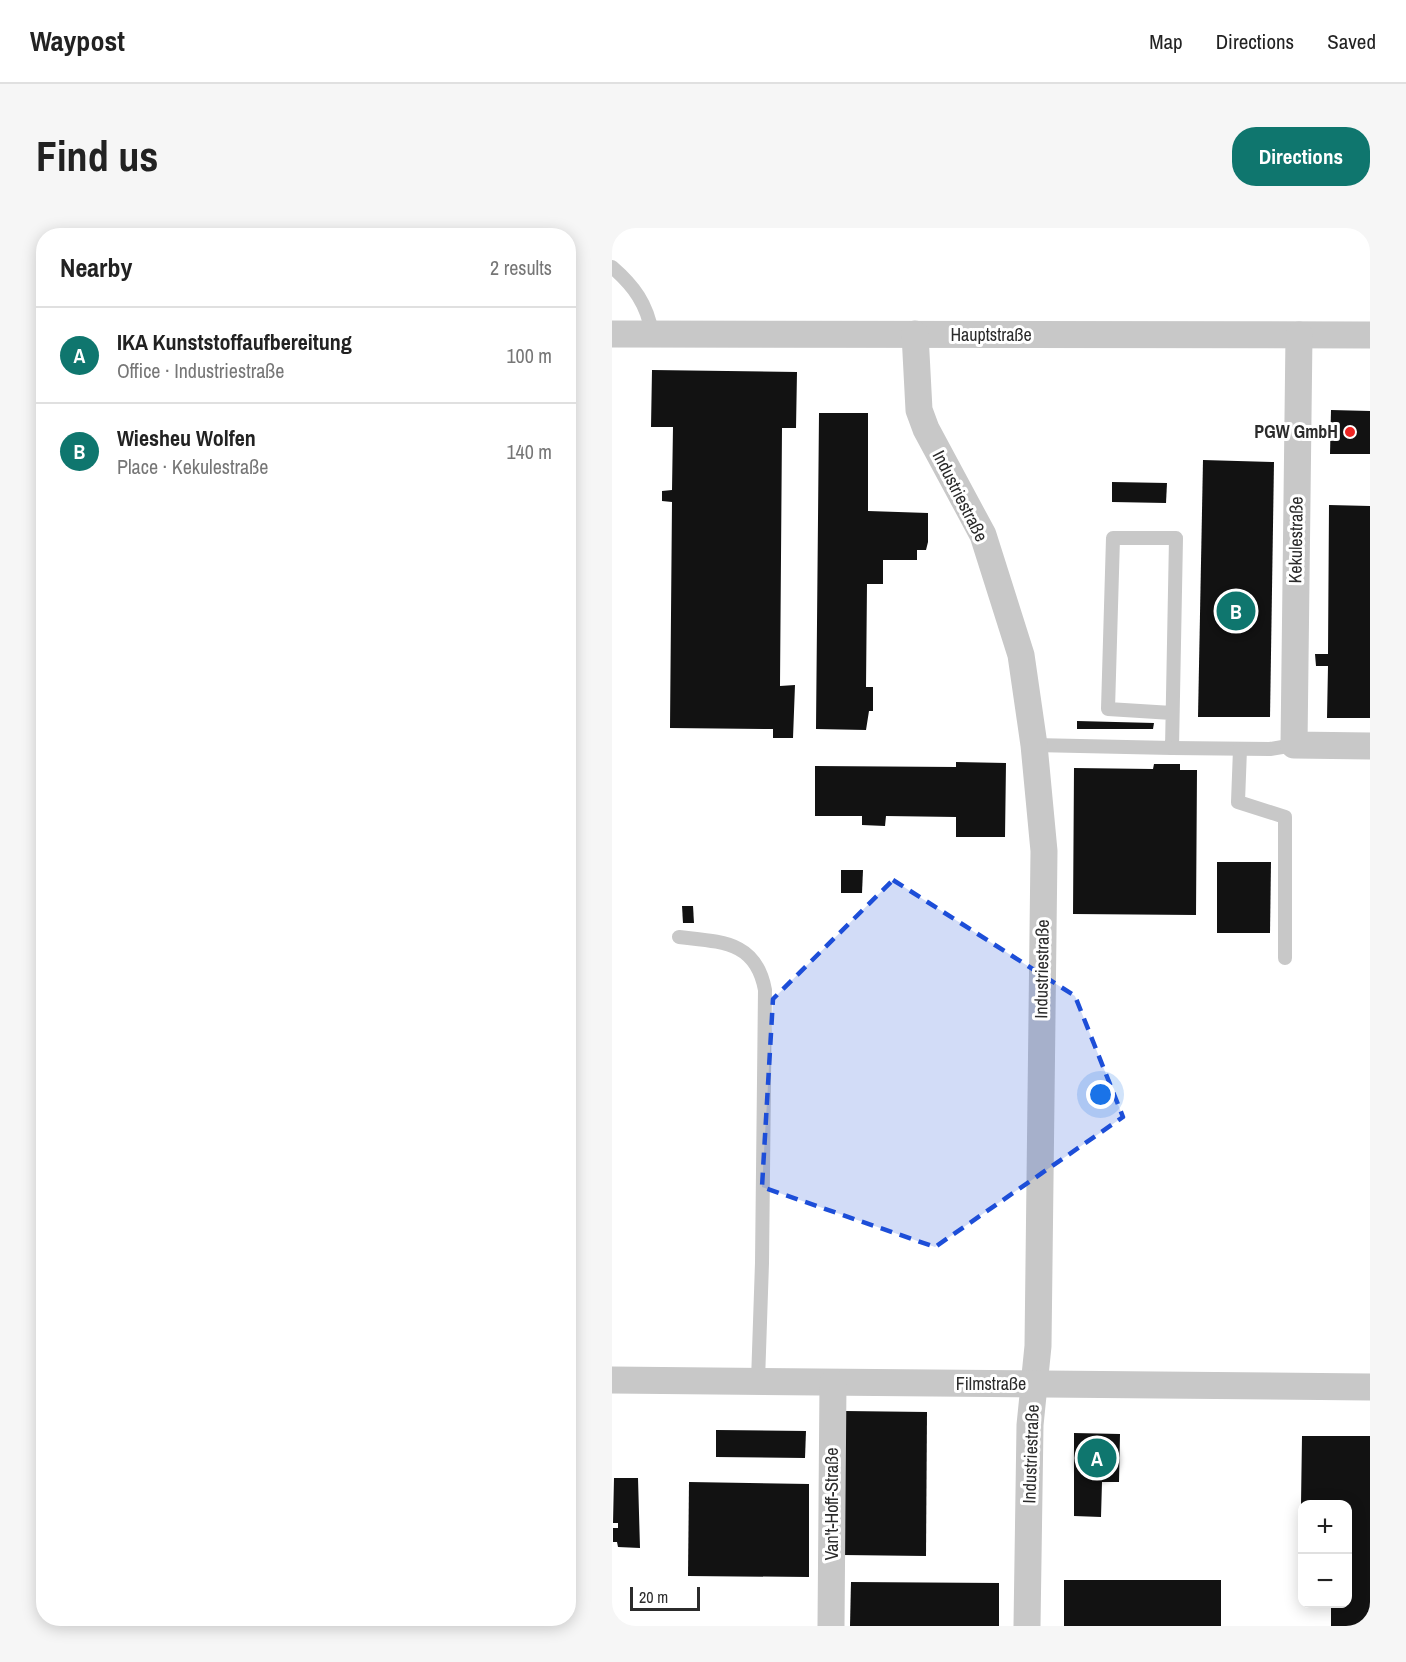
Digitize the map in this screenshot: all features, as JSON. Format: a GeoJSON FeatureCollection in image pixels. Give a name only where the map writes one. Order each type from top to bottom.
{"type":"FeatureCollection","features":[{"type":"Feature","properties":{"kind":"street","name":"Hauptstraße"},"geometry":{"type":"LineString","coordinates":[[612,334],[1370,335]]}},
{"type":"Feature","properties":{"kind":"street","name":"Industriestraße"},"geometry":{"type":"LineString","coordinates":[[915,334],[919,410],[926,429],[983,535],[1021,656],[1034,745],[1044,851],[1038,1346],[1030,1425],[1027,1626]]}},
{"type":"Feature","properties":{"kind":"street","name":"Kekulestraße"},"geometry":{"type":"LineString","coordinates":[[1294,745],[1299,335]]}},
{"type":"Feature","properties":{"kind":"street"},"geometry":{"type":"LineString","coordinates":[[1294,745],[1370,746]]}},
{"type":"Feature","properties":{"kind":"street","name":"Filmstraße"},"geometry":{"type":"LineString","coordinates":[[612,1380],[1370,1387]]}},
{"type":"Feature","properties":{"kind":"street","name":"Van't-Hoff-Straße"},"geometry":{"type":"LineString","coordinates":[[831,1626],[833,1383]]}},
{"type":"Feature","properties":{"kind":"lane"},"geometry":{"type":"LineString","coordinates":[[612,267],[631,284],[648,311],[652,333]]}},
{"type":"Feature","properties":{"kind":"lane"},"geometry":{"type":"LineString","coordinates":[[1172,713],[1108,709],[1113,538],[1176,538],[1172,748]]}},
{"type":"Feature","properties":{"kind":"lane"},"geometry":{"type":"LineString","coordinates":[[1034,745],[1172,748],[1294,745]]}},
{"type":"Feature","properties":{"kind":"lane"},"geometry":{"type":"LineString","coordinates":[[1239,748],[1238,802],[1284,817],[1285,958]]}},
{"type":"Feature","properties":{"kind":"lane"},"geometry":{"type":"LineString","coordinates":[[679,937],[712,942],[750,953],[762,970],[765,990],[762,1263],[758,1381]]}},
{"type":"Feature","properties":{"kind":"highlighted area"},"geometry":{"type":"Polygon","coordinates":[[[893,880],[1075,996],[1123,1117],[935,1247],[762,1187],[773,999],[893,880]]]}},
{"type":"Feature","properties":{"kind":"building"},"geometry":{"type":"Polygon","coordinates":[[[652,370],[797,372],[796,428],[782,428],[780,686],[795,685],[793,738],[773,738],[773,729],[670,728],[672,502],[662,501],[662,491],[672,490],[673,427],[651,427],[652,370]]]}},
{"type":"Feature","properties":{"kind":"building","name":"PGW GmbH"},"geometry":{"type":"Polygon","coordinates":[[[1331,410],[1370,411],[1370,454],[1330,454],[1331,410]]]}},
{"type":"Feature","properties":{"kind":"building"},"geometry":{"type":"Polygon","coordinates":[[[819,413],[868,413],[868,511],[928,513],[926,550],[917,550],[917,560],[883,560],[883,584],[867,584],[866,687],[873,687],[873,711],[869,711],[866,730],[816,729],[819,413]]]}},
{"type":"Feature","properties":{"kind":"building"},"geometry":{"type":"Polygon","coordinates":[[[1203,460],[1274,462],[1270,717],[1198,717],[1203,460]]]}},
{"type":"Feature","properties":{"kind":"building"},"geometry":{"type":"Polygon","coordinates":[[[1112,482],[1167,483],[1166,503],[1112,502],[1112,482]]]}},
{"type":"Feature","properties":{"kind":"building"},"geometry":{"type":"Polygon","coordinates":[[[1329,505],[1370,506],[1370,718],[1327,718],[1328,666],[1316,666],[1315,654],[1328,654],[1329,505]]]}},
{"type":"Feature","properties":{"kind":"building"},"geometry":{"type":"Polygon","coordinates":[[[1077,721],[1154,723],[1153,729],[1077,729],[1077,721]]]}},
{"type":"Feature","properties":{"kind":"building"},"geometry":{"type":"Polygon","coordinates":[[[956,762],[1006,763],[1005,837],[956,837],[956,817],[886,816],[885,826],[862,825],[862,816],[815,816],[815,766],[956,767],[956,762]]]}},
{"type":"Feature","properties":{"kind":"building"},"geometry":{"type":"Polygon","coordinates":[[[1154,764],[1180,764],[1180,770],[1197,770],[1196,915],[1073,914],[1074,768],[1153,769],[1154,764]]]}},
{"type":"Feature","properties":{"kind":"building"},"geometry":{"type":"Polygon","coordinates":[[[1217,862],[1271,862],[1270,933],[1217,933],[1217,862]]]}},
{"type":"Feature","properties":{"kind":"building"},"geometry":{"type":"Polygon","coordinates":[[[841,870],[863,870],[862,893],[841,893],[841,870]]]}},
{"type":"Feature","properties":{"kind":"building"},"geometry":{"type":"Polygon","coordinates":[[[682,906],[693,906],[694,923],[683,923],[682,906]]]}},
{"type":"Feature","properties":{"kind":"building"},"geometry":{"type":"Polygon","coordinates":[[[845,1411],[927,1412],[926,1556],[843,1555],[845,1411]]]}},
{"type":"Feature","properties":{"kind":"building"},"geometry":{"type":"Polygon","coordinates":[[[716,1430],[806,1431],[805,1458],[716,1457],[716,1430]]]}},
{"type":"Feature","properties":{"kind":"building"},"geometry":{"type":"Polygon","coordinates":[[[1074,1433],[1120,1434],[1119,1482],[1102,1482],[1101,1517],[1074,1516],[1074,1433]]]}},
{"type":"Feature","properties":{"kind":"building"},"geometry":{"type":"Polygon","coordinates":[[[1302,1436],[1370,1436],[1370,1626],[1331,1626],[1331,1608],[1352,1608],[1352,1500],[1301,1500],[1302,1436]]]}},
{"type":"Feature","properties":{"kind":"building"},"geometry":{"type":"Polygon","coordinates":[[[614,1478],[638,1478],[640,1548],[618,1547],[617,1542],[613,1542],[613,1528],[618,1528],[618,1523],[613,1523],[614,1478]]]}},
{"type":"Feature","properties":{"kind":"building"},"geometry":{"type":"Polygon","coordinates":[[[689,1482],[809,1484],[809,1577],[688,1576],[689,1482]]]}},
{"type":"Feature","properties":{"kind":"building"},"geometry":{"type":"Polygon","coordinates":[[[1064,1580],[1221,1580],[1221,1626],[1064,1626],[1064,1580]]]}},
{"type":"Feature","properties":{"kind":"building"},"geometry":{"type":"Polygon","coordinates":[[[851,1582],[999,1583],[999,1626],[850,1626],[851,1582]]]}},
{"type":"Feature","properties":{"kind":"place","name":"PGW GmbH"},"geometry":{"type":"Point","coordinates":[1350,432]}},
{"type":"Feature","properties":{"kind":"place","name":"Wiesheu Wolfen"},"geometry":{"type":"Point","coordinates":[1236,611]}},
{"type":"Feature","properties":{"kind":"place","name":"IKA Kunststoffaufbereitung"},"geometry":{"type":"Point","coordinates":[1097,1458]}}]}
